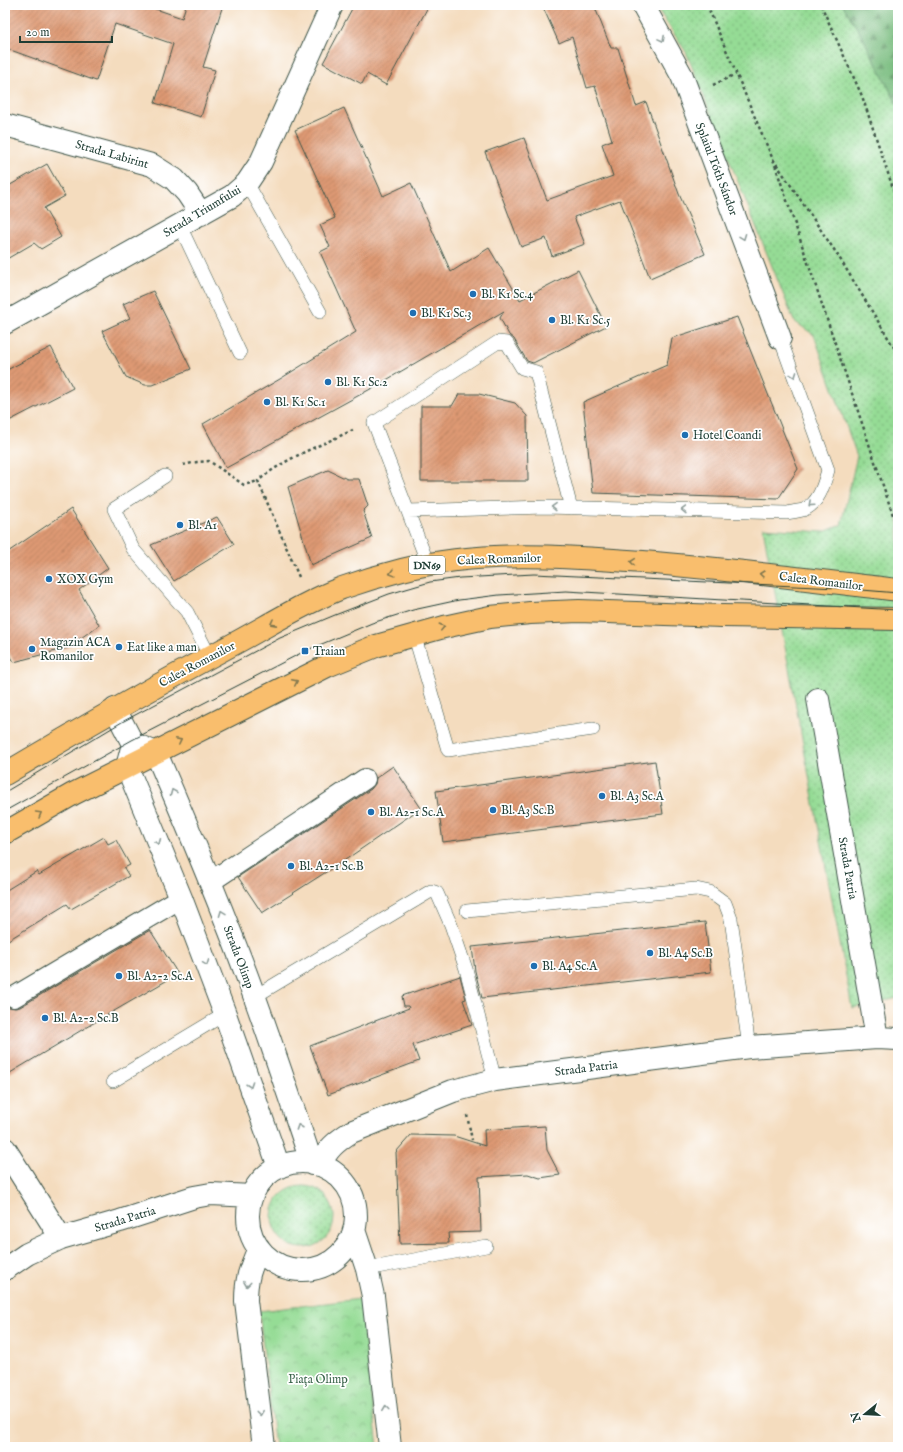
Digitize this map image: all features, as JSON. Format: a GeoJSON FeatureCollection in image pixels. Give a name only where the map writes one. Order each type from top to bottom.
{"type":"FeatureCollection","features":[{"type":"Feature","properties":{"kind":"main road","name":"Calea Romanilor"},"geometry":{"type":"LineString","coordinates":[[5,774],[115,709],[316,600],[341,589],[376,577],[428,564],[489,557],[523,556],[587,558],[675,565],[898,590]]}},
{"type":"Feature","properties":{"kind":"main road"},"geometry":{"type":"LineString","coordinates":[[5,833],[73,794],[327,666],[376,646],[414,634],[490,617],[530,613],[579,611],[722,616],[898,619]]}},
{"type":"Feature","properties":{"kind":"street","name":"Strada Triumfului"},"geometry":{"type":"LineString","coordinates":[[5,323],[232,196],[247,183],[261,162],[332,5]]}},
{"type":"Feature","properties":{"kind":"street","name":"Splaiul Tóth Sándor"},"geometry":{"type":"LineString","coordinates":[[643,5],[682,76],[780,338]]}},
{"type":"Feature","properties":{"kind":"street","name":"Strada Labirint"},"geometry":{"type":"LineString","coordinates":[[5,125],[152,165],[174,179],[187,193],[200,214]]}},
{"type":"Feature","properties":{"kind":"street","name":"Strada Patria"},"geometry":{"type":"LineString","coordinates":[[315,1164],[336,1141],[351,1132],[452,1091],[495,1080],[749,1047],[888,1039],[818,698]]}},
{"type":"Feature","properties":{"kind":"street"},"geometry":{"type":"LineString","coordinates":[[115,709],[133,744],[156,753]]}},
{"type":"Feature","properties":{"kind":"street"},"geometry":{"type":"LineString","coordinates":[[133,744],[127,767],[181,898],[225,1014],[279,1167]]}},
{"type":"Feature","properties":{"kind":"street","name":"Strada Olimp"},"geometry":{"type":"LineString","coordinates":[[156,753],[210,882],[315,1164]]}},
{"type":"Feature","properties":{"kind":"street"},"geometry":{"type":"LineString","coordinates":[[210,882],[365,779]]}},
{"type":"Feature","properties":{"kind":"street"},"geometry":{"type":"LineString","coordinates":[[14,997],[181,898]]}},
{"type":"Feature","properties":{"kind":"street"},"geometry":{"type":"LineString","coordinates":[[5,1149],[61,1238]]}},
{"type":"Feature","properties":{"kind":"street"},"geometry":{"type":"LineString","coordinates":[[292,1163],[315,1164],[331,1171],[341,1179],[350,1190],[356,1216],[354,1230],[342,1253],[331,1262],[319,1268],[306,1270],[292,1269],[279,1265],[268,1258],[259,1248],[252,1236],[249,1223],[249,1209],[252,1196],[259,1184],[279,1167],[292,1163]]}},
{"type":"Feature","properties":{"kind":"street","name":"Strada Patria"},"geometry":{"type":"LineString","coordinates":[[5,1269],[27,1254],[61,1238],[194,1197],[211,1194],[252,1196]]}},
{"type":"Feature","properties":{"kind":"street"},"geometry":{"type":"LineString","coordinates":[[354,1230],[367,1269],[373,1296],[390,1447]]}},
{"type":"Feature","properties":{"kind":"street"},"geometry":{"type":"LineString","coordinates":[[259,1248],[248,1274],[246,1301],[264,1447]]}},
{"type":"Feature","properties":{"kind":"lane"},"geometry":{"type":"LineString","coordinates":[[247,183],[320,312]]}},
{"type":"Feature","properties":{"kind":"lane"},"geometry":{"type":"LineString","coordinates":[[180,226],[240,352]]}},
{"type":"Feature","properties":{"kind":"lane"},"geometry":{"type":"LineString","coordinates":[[408,511],[545,507],[787,513],[804,509],[814,503],[823,488],[828,470],[780,338]]}},
{"type":"Feature","properties":{"kind":"lane"},"geometry":{"type":"LineString","coordinates":[[428,564],[374,424],[498,342],[508,343],[522,368],[536,372],[571,508]]}},
{"type":"Feature","properties":{"kind":"lane"},"geometry":{"type":"LineString","coordinates":[[165,476],[114,509],[133,549],[187,612],[210,657]]}},
{"type":"Feature","properties":{"kind":"lane"},"geometry":{"type":"LineString","coordinates":[[414,634],[448,750],[594,729]]}},
{"type":"Feature","properties":{"kind":"lane"},"geometry":{"type":"LineString","coordinates":[[467,911],[696,889],[710,892],[725,904],[731,919],[749,1047]]}},
{"type":"Feature","properties":{"kind":"lane"},"geometry":{"type":"LineString","coordinates":[[254,997],[431,891],[437,893],[451,925],[466,969],[495,1080]]}},
{"type":"Feature","properties":{"kind":"lane"},"geometry":{"type":"LineString","coordinates":[[113,1081],[225,1014]]}},
{"type":"Feature","properties":{"kind":"lane"},"geometry":{"type":"LineString","coordinates":[[367,1269],[486,1246]]}},
{"type":"Feature","properties":{"kind":"path"},"geometry":{"type":"LineString","coordinates":[[708,5],[770,154],[898,530]]}},
{"type":"Feature","properties":{"kind":"path"},"geometry":{"type":"LineString","coordinates":[[821,5],[862,96],[898,203]]}},
{"type":"Feature","properties":{"kind":"path"},"geometry":{"type":"LineString","coordinates":[[770,154],[837,254],[898,354]]}},
{"type":"Feature","properties":{"kind":"path"},"geometry":{"type":"LineString","coordinates":[[165,476],[182,466],[210,460],[244,485],[258,481],[271,470],[292,457],[355,430],[374,424]]}},
{"type":"Feature","properties":{"kind":"path"},"geometry":{"type":"LineString","coordinates":[[258,481],[300,580]]}},
{"type":"Feature","properties":{"kind":"path"},"geometry":{"type":"LineString","coordinates":[[465,1110],[472,1140]]}},
{"type":"Feature","properties":{"kind":"green space"},"geometry":{"type":"Polygon","coordinates":[[[655,5],[843,5],[862,36],[898,106],[898,998],[852,1008],[763,528],[824,532],[841,525],[857,456],[814,335],[794,321],[686,52],[655,5]]]}},
{"type":"Feature","properties":{"kind":"green space"},"geometry":{"type":"Polygon","coordinates":[[[843,5],[898,5],[898,106],[862,36],[843,5]]]}},
{"type":"Feature","properties":{"kind":"green space"},"geometry":{"type":"Polygon","coordinates":[[[303,1186],[315,1189],[325,1195],[331,1205],[334,1217],[331,1229],[325,1239],[315,1245],[303,1248],[291,1245],[281,1239],[275,1229],[272,1217],[275,1205],[281,1195],[291,1189],[303,1186]]]}},
{"type":"Feature","properties":{"kind":"green space","name":"Piața Olimp"},"geometry":{"type":"Polygon","coordinates":[[[360,1299],[378,1447],[275,1447],[259,1311],[360,1299]]]}},
{"type":"Feature","properties":{"kind":"building"},"geometry":{"type":"Polygon","coordinates":[[[5,5],[144,5],[182,18],[186,5],[223,5],[203,67],[215,70],[201,117],[155,103],[173,44],[115,24],[96,81],[5,48],[5,5]]]}},
{"type":"Feature","properties":{"kind":"building"},"geometry":{"type":"Polygon","coordinates":[[[354,5],[429,5],[386,85],[367,74],[362,84],[323,63],[354,5]]]}},
{"type":"Feature","properties":{"kind":"building"},"geometry":{"type":"Polygon","coordinates":[[[542,5],[594,5],[611,48],[618,48],[636,106],[646,102],[679,194],[705,254],[650,278],[620,200],[574,217],[585,244],[552,256],[546,238],[521,247],[485,152],[524,138],[547,200],[613,176],[602,144],[612,140],[595,86],[587,88],[572,37],[559,43],[542,5]]]}},
{"type":"Feature","properties":{"kind":"building"},"geometry":{"type":"Polygon","coordinates":[[[344,108],[383,196],[411,183],[451,272],[489,248],[520,300],[578,270],[606,326],[533,363],[527,361],[514,339],[509,335],[500,318],[504,311],[376,386],[226,468],[203,424],[356,332],[320,252],[330,247],[320,225],[335,218],[295,130],[344,108]]]}},
{"type":"Feature","properties":{"kind":"building"},"geometry":{"type":"Polygon","coordinates":[[[47,164],[65,196],[44,208],[61,237],[41,249],[34,243],[5,260],[5,188],[47,164]]]}},
{"type":"Feature","properties":{"kind":"building"},"geometry":{"type":"Polygon","coordinates":[[[153,291],[191,369],[152,385],[145,385],[126,377],[102,331],[130,318],[123,304],[153,291]]]}},
{"type":"Feature","properties":{"kind":"building","name":"Hotel Coandi"},"geometry":{"type":"Polygon","coordinates":[[[737,317],[798,469],[778,499],[593,493],[583,402],[667,365],[672,338],[737,317]]]}},
{"type":"Feature","properties":{"kind":"building"},"geometry":{"type":"Polygon","coordinates":[[[51,347],[73,388],[5,423],[5,371],[51,347]]]}},
{"type":"Feature","properties":{"kind":"building"},"geometry":{"type":"Polygon","coordinates":[[[459,394],[479,394],[515,403],[527,416],[528,481],[421,481],[421,406],[452,406],[459,394]]]}},
{"type":"Feature","properties":{"kind":"building"},"geometry":{"type":"Polygon","coordinates":[[[328,470],[347,479],[359,479],[368,506],[363,511],[372,538],[311,565],[288,487],[328,470]]]}},
{"type":"Feature","properties":{"kind":"building","name":"XOX Gym"},"geometry":{"type":"Polygon","coordinates":[[[71,509],[108,568],[79,590],[99,625],[67,648],[14,662],[5,646],[5,554],[71,509]]]}},
{"type":"Feature","properties":{"kind":"building"},"geometry":{"type":"Polygon","coordinates":[[[217,517],[234,544],[174,581],[151,545],[217,517]]]}},
{"type":"Feature","properties":{"kind":"building"},"geometry":{"type":"Polygon","coordinates":[[[655,761],[663,814],[443,842],[436,791],[655,761]]]}},
{"type":"Feature","properties":{"kind":"building"},"geometry":{"type":"Polygon","coordinates":[[[393,766],[421,808],[348,858],[262,913],[238,877],[371,789],[375,784],[376,778],[393,766]]]}},
{"type":"Feature","properties":{"kind":"building"},"geometry":{"type":"Polygon","coordinates":[[[104,837],[108,844],[116,840],[130,865],[124,868],[129,876],[71,909],[67,904],[5,942],[5,891],[37,871],[39,875],[104,837]]]}},
{"type":"Feature","properties":{"kind":"building"},"geometry":{"type":"Polygon","coordinates":[[[705,922],[711,972],[482,998],[475,971],[472,947],[705,922]]]}},
{"type":"Feature","properties":{"kind":"building"},"geometry":{"type":"Polygon","coordinates":[[[150,930],[178,974],[5,1076],[5,1010],[9,1007],[20,1007],[150,930]]]}},
{"type":"Feature","properties":{"kind":"building"},"geometry":{"type":"Polygon","coordinates":[[[460,976],[466,999],[463,1000],[472,1025],[413,1045],[419,1061],[328,1095],[310,1046],[409,1008],[408,1006],[404,1006],[402,996],[460,976]]]}},
{"type":"Feature","properties":{"kind":"building"},"geometry":{"type":"Polygon","coordinates":[[[545,1126],[547,1150],[560,1175],[540,1178],[528,1174],[479,1177],[481,1232],[448,1233],[449,1243],[400,1244],[396,1152],[411,1135],[454,1136],[485,1146],[484,1130],[545,1126]]]}},
{"type":"Feature","properties":{"kind":"tram line"},"geometry":{"type":"LineString","coordinates":[[5,792],[122,722],[280,638],[389,594],[430,582],[460,578],[534,574],[838,588],[898,593]]}},
{"type":"Feature","properties":{"kind":"tram line"},"geometry":{"type":"LineString","coordinates":[[5,811],[132,740],[305,651],[372,623],[413,610],[459,600],[499,595],[566,591],[898,610]]}},
{"type":"Feature","properties":{"kind":"place","name":"Bl. K1 Sc.4"},"geometry":{"type":"Point","coordinates":[473,294]}},
{"type":"Feature","properties":{"kind":"place","name":"Bl. K1 Sc.3"},"geometry":{"type":"Point","coordinates":[413,313]}},
{"type":"Feature","properties":{"kind":"place","name":"Bl. K1 Sc.5"},"geometry":{"type":"Point","coordinates":[552,320]}},
{"type":"Feature","properties":{"kind":"place","name":"Bl. K1 Sc.2"},"geometry":{"type":"Point","coordinates":[328,382]}},
{"type":"Feature","properties":{"kind":"place","name":"Bl. K1 Sc.1"},"geometry":{"type":"Point","coordinates":[267,402]}},
{"type":"Feature","properties":{"kind":"place","name":"Hotel Coandi"},"geometry":{"type":"Point","coordinates":[685,435]}},
{"type":"Feature","properties":{"kind":"place","name":"Bl. A1"},"geometry":{"type":"Point","coordinates":[180,525]}},
{"type":"Feature","properties":{"kind":"place","name":"XOX Gym"},"geometry":{"type":"Point","coordinates":[49,579]}},
{"type":"Feature","properties":{"kind":"place","name":"Eat like a man"},"geometry":{"type":"Point","coordinates":[119,647]}},
{"type":"Feature","properties":{"kind":"place","name":"Magazin ACA Romanilor"},"geometry":{"type":"Point","coordinates":[32,649]}},
{"type":"Feature","properties":{"kind":"place","name":"Traian"},"geometry":{"type":"Point","coordinates":[305,651]}},
{"type":"Feature","properties":{"kind":"place","name":"Bl. A3 Sc.A"},"geometry":{"type":"Point","coordinates":[602,796]}},
{"type":"Feature","properties":{"kind":"place","name":"Bl. A3 Sc.B"},"geometry":{"type":"Point","coordinates":[493,810]}},
{"type":"Feature","properties":{"kind":"place","name":"Bl. A2-1 Sc.A"},"geometry":{"type":"Point","coordinates":[371,812]}},
{"type":"Feature","properties":{"kind":"place","name":"Bl. A2-1 Sc.B"},"geometry":{"type":"Point","coordinates":[291,866]}},
{"type":"Feature","properties":{"kind":"place","name":"Bl. A4 Sc.B"},"geometry":{"type":"Point","coordinates":[650,953]}},
{"type":"Feature","properties":{"kind":"place","name":"Bl. A4 Sc.A"},"geometry":{"type":"Point","coordinates":[534,966]}},
{"type":"Feature","properties":{"kind":"place","name":"Bl. A2-2 Sc.A"},"geometry":{"type":"Point","coordinates":[119,976]}},
{"type":"Feature","properties":{"kind":"place","name":"Bl. A2-2 Sc.B"},"geometry":{"type":"Point","coordinates":[45,1018]}}]}
